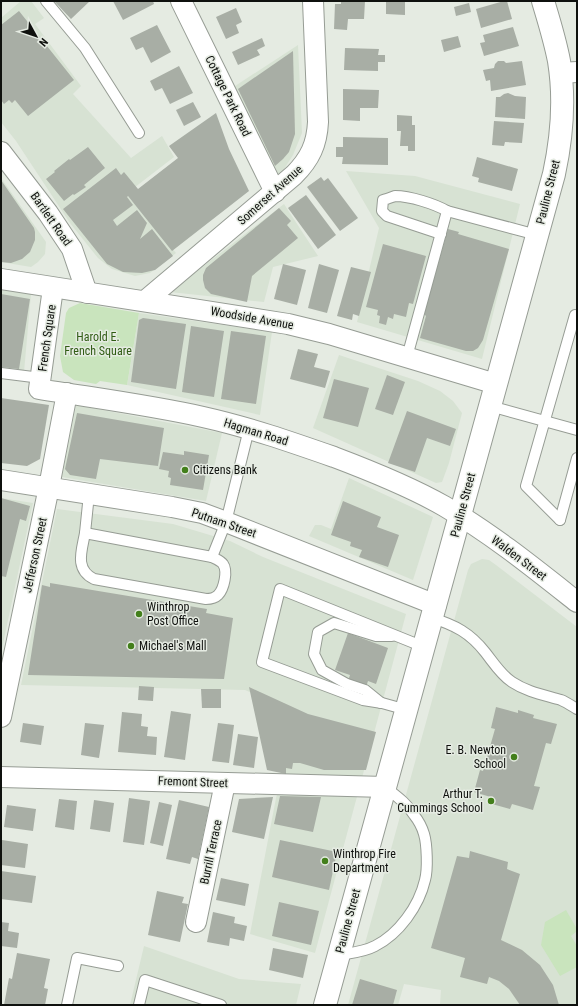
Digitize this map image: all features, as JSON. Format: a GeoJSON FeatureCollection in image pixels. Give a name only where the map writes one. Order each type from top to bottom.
{"type":"FeatureCollection","features":[{"type":"Feature","properties":{"kind":"main road","name":"Pauline Street"},"geometry":{"type":"LineString","coordinates":[[325,1005],[554,174],[560,140],[562,94],[568,72],[555,44],[543,1]]}},
{"type":"Feature","properties":{"kind":"street","name":"Cottage Park Road"},"geometry":{"type":"LineString","coordinates":[[181,1],[275,192]]}},
{"type":"Feature","properties":{"kind":"street","name":"Somerset Avenue"},"geometry":{"type":"LineString","coordinates":[[144,301],[275,192],[294,175],[311,154],[317,139],[318,122],[313,1]]}},
{"type":"Feature","properties":{"kind":"street","name":"Bartlett Road"},"geometry":{"type":"LineString","coordinates":[[1,152],[48,213],[72,249],[87,293]]}},
{"type":"Feature","properties":{"kind":"street","name":"Woodside Avenue"},"geometry":{"type":"LineString","coordinates":[[1,279],[288,324],[329,334],[496,384]]}},
{"type":"Feature","properties":{"kind":"street","name":"French Square"},"geometry":{"type":"LineString","coordinates":[[40,383],[53,288]]}},
{"type":"Feature","properties":{"kind":"street","name":"Hagman Road"},"geometry":{"type":"LineString","coordinates":[[40,383],[67,393],[196,416],[249,429],[364,469],[420,494],[460,516]]}},
{"type":"Feature","properties":{"kind":"street","name":"Jefferson Street"},"geometry":{"type":"LineString","coordinates":[[1,717],[67,393]]}},
{"type":"Feature","properties":{"kind":"street","name":"Putnam Street"},"geometry":{"type":"LineString","coordinates":[[1,480],[206,514],[434,612]]}},
{"type":"Feature","properties":{"kind":"street","name":"Walden Street"},"geometry":{"type":"LineString","coordinates":[[460,516],[499,542],[577,602]]}},
{"type":"Feature","properties":{"kind":"street","name":"Fremont Street"},"geometry":{"type":"LineString","coordinates":[[1,777],[385,788]]}},
{"type":"Feature","properties":{"kind":"street","name":"Burrill Terrace"},"geometry":{"type":"LineString","coordinates":[[196,922],[226,783]]}},
{"type":"Feature","properties":{"kind":"lane"},"geometry":{"type":"LineString","coordinates":[[46,1],[85,48],[138,132]]}},
{"type":"Feature","properties":{"kind":"lane"},"geometry":{"type":"LineString","coordinates":[[441,234],[387,216],[382,211],[383,200],[395,196],[410,199],[439,206],[447,211],[537,235]]}},
{"type":"Feature","properties":{"kind":"lane"},"geometry":{"type":"LineString","coordinates":[[407,357],[447,211]]}},
{"type":"Feature","properties":{"kind":"lane"},"geometry":{"type":"LineString","coordinates":[[575,315],[526,486],[560,520],[577,458]]}},
{"type":"Feature","properties":{"kind":"lane"},"geometry":{"type":"LineString","coordinates":[[1,373],[40,383]]}},
{"type":"Feature","properties":{"kind":"lane"},"geometry":{"type":"LineString","coordinates":[[490,406],[577,430]]}},
{"type":"Feature","properties":{"kind":"lane"},"geometry":{"type":"LineString","coordinates":[[212,557],[226,522],[249,429]]}},
{"type":"Feature","properties":{"kind":"lane"},"geometry":{"type":"LineString","coordinates":[[84,533],[212,557],[223,564],[226,570],[220,593],[214,598],[206,599],[98,580],[85,574],[81,566],[84,533],[89,494]]}},
{"type":"Feature","properties":{"kind":"lane"},"geometry":{"type":"LineString","coordinates":[[407,710],[382,703],[363,700],[262,662],[280,589],[424,647]]}},
{"type":"Feature","properties":{"kind":"lane"},"geometry":{"type":"LineString","coordinates":[[434,612],[468,635],[484,650],[511,682],[530,691],[563,701],[577,709]]}},
{"type":"Feature","properties":{"kind":"lane"},"geometry":{"type":"LineString","coordinates":[[382,703],[365,690],[347,684],[322,670],[314,654],[318,632],[334,623],[376,636],[396,636]]}},
{"type":"Feature","properties":{"kind":"lane"},"geometry":{"type":"LineString","coordinates":[[339,955],[374,947],[386,940],[410,914],[416,904],[426,879],[424,834],[414,814],[408,806],[385,788]]}},
{"type":"Feature","properties":{"kind":"lane"},"geometry":{"type":"LineString","coordinates":[[67,1005],[77,958],[118,966]]}},
{"type":"Feature","properties":{"kind":"lane"},"geometry":{"type":"LineString","coordinates":[[139,1005],[145,980],[221,1005]]}},
{"type":"Feature","properties":{"kind":"shaded area"},"geometry":{"type":"Polygon","coordinates":[[[21,1],[31,1],[44,18],[35,24],[81,86],[73,94],[131,158],[162,136],[174,157],[126,194],[176,253],[150,273],[135,276],[112,269],[98,258],[70,223],[16,141],[1,122],[1,18],[21,1]]]}},
{"type":"Feature","properties":{"kind":"shaded area"},"geometry":{"type":"Polygon","coordinates":[[[298,45],[302,133],[293,155],[284,169],[277,176],[232,88],[298,45]]]}},
{"type":"Feature","properties":{"kind":"shaded area"},"geometry":{"type":"Polygon","coordinates":[[[346,171],[415,176],[520,204],[482,359],[357,322],[379,228],[346,171]]]}},
{"type":"Feature","properties":{"kind":"shaded area"},"geometry":{"type":"Polygon","coordinates":[[[1,178],[46,242],[45,254],[31,267],[1,262],[1,178]]]}},
{"type":"Feature","properties":{"kind":"shaded area"},"geometry":{"type":"Polygon","coordinates":[[[284,204],[318,256],[273,267],[264,302],[170,292],[284,204]]]}},
{"type":"Feature","properties":{"kind":"shaded area"},"geometry":{"type":"Polygon","coordinates":[[[1,290],[31,294],[24,372],[1,367],[1,290]]]}},
{"type":"Feature","properties":{"kind":"shaded area"},"geometry":{"type":"Polygon","coordinates":[[[139,313],[272,332],[260,415],[127,385],[139,313]]]}},
{"type":"Feature","properties":{"kind":"shaded area"},"geometry":{"type":"Polygon","coordinates":[[[339,355],[418,381],[440,391],[453,401],[462,413],[449,463],[442,482],[436,483],[313,428],[339,355]]]}},
{"type":"Feature","properties":{"kind":"shaded area"},"geometry":{"type":"Polygon","coordinates":[[[76,405],[222,433],[206,501],[62,477],[76,405]]]}},
{"type":"Feature","properties":{"kind":"shaded area"},"geometry":{"type":"Polygon","coordinates":[[[349,478],[433,517],[413,580],[309,536],[315,525],[321,525],[331,529],[349,478]]]}},
{"type":"Feature","properties":{"kind":"shaded area"},"geometry":{"type":"Polygon","coordinates":[[[1,498],[33,503],[1,653],[1,498]]]}},
{"type":"Feature","properties":{"kind":"shaded area"},"geometry":{"type":"Polygon","coordinates":[[[57,509],[173,524],[230,541],[263,557],[406,614],[315,953],[250,934],[276,798],[302,715],[245,690],[21,685],[57,509]]]}},
{"type":"Feature","properties":{"kind":"shaded area","name":"Arthur T. Cummings School"},"geometry":{"type":"Polygon","coordinates":[[[482,559],[489,560],[496,565],[577,627],[577,1005],[440,1005],[441,990],[404,984],[398,1005],[348,1005],[468,570],[471,564],[482,559]]]}},
{"type":"Feature","properties":{"kind":"shaded area"},"geometry":{"type":"Polygon","coordinates":[[[144,946],[239,979],[301,984],[296,1005],[130,1005],[144,946]]]}},
{"type":"Feature","properties":{"kind":"green space","name":"Harold E. French Square"},"geometry":{"type":"Polygon","coordinates":[[[80,303],[139,313],[127,385],[100,381],[96,384],[74,380],[63,372],[60,356],[66,313],[69,308],[80,303]]]}},
{"type":"Feature","properties":{"kind":"green space"},"geometry":{"type":"Polygon","coordinates":[[[566,910],[577,929],[577,931],[571,936],[577,946],[577,967],[560,976],[541,945],[545,922],[566,910]]]}},
{"type":"Feature","properties":{"kind":"building"},"geometry":{"type":"Polygon","coordinates":[[[54,1],[90,1],[71,19],[54,1]]]}},
{"type":"Feature","properties":{"kind":"building"},"geometry":{"type":"Polygon","coordinates":[[[113,1],[153,1],[154,4],[123,20],[113,1]]]}},
{"type":"Feature","properties":{"kind":"building"},"geometry":{"type":"Polygon","coordinates":[[[341,1],[365,1],[364,19],[348,19],[347,30],[334,29],[335,4],[341,4],[341,1]]]}},
{"type":"Feature","properties":{"kind":"building"},"geometry":{"type":"Polygon","coordinates":[[[386,1],[405,1],[405,15],[386,14],[386,1]]]}},
{"type":"Feature","properties":{"kind":"building"},"geometry":{"type":"Polygon","coordinates":[[[507,1],[512,19],[481,28],[476,9],[507,1]]]}},
{"type":"Feature","properties":{"kind":"building"},"geometry":{"type":"Polygon","coordinates":[[[469,3],[471,12],[456,16],[454,7],[469,3]]]}},
{"type":"Feature","properties":{"kind":"building"},"geometry":{"type":"Polygon","coordinates":[[[236,8],[242,22],[236,25],[239,33],[226,39],[216,17],[236,8]]]}},
{"type":"Feature","properties":{"kind":"building"},"geometry":{"type":"Polygon","coordinates":[[[19,11],[74,80],[28,116],[15,100],[12,103],[9,100],[4,104],[1,100],[1,25],[19,11]]]}},
{"type":"Feature","properties":{"kind":"building"},"geometry":{"type":"Polygon","coordinates":[[[157,25],[171,52],[151,63],[143,47],[136,50],[130,38],[157,25]]]}},
{"type":"Feature","properties":{"kind":"building"},"geometry":{"type":"Polygon","coordinates":[[[513,27],[519,46],[484,56],[480,43],[485,42],[483,35],[513,27]]]}},
{"type":"Feature","properties":{"kind":"building"},"geometry":{"type":"Polygon","coordinates":[[[458,36],[461,47],[444,52],[441,40],[458,36]]]}},
{"type":"Feature","properties":{"kind":"building"},"geometry":{"type":"Polygon","coordinates":[[[262,38],[265,46],[257,50],[260,55],[238,65],[232,52],[262,38]]]}},
{"type":"Feature","properties":{"kind":"building"},"geometry":{"type":"Polygon","coordinates":[[[345,48],[379,49],[378,55],[385,55],[385,62],[378,62],[378,71],[344,70],[345,48]]]}},
{"type":"Feature","properties":{"kind":"building"},"geometry":{"type":"Polygon","coordinates":[[[293,51],[295,134],[289,152],[275,166],[238,89],[293,51]]]}},
{"type":"Feature","properties":{"kind":"building"},"geometry":{"type":"Polygon","coordinates":[[[498,61],[504,61],[506,63],[522,61],[526,85],[491,91],[490,80],[486,81],[483,70],[494,68],[498,61]]]}},
{"type":"Feature","properties":{"kind":"building"},"geometry":{"type":"Polygon","coordinates":[[[179,66],[193,93],[170,104],[162,88],[155,91],[150,81],[179,66]]]}},
{"type":"Feature","properties":{"kind":"building"},"geometry":{"type":"Polygon","coordinates":[[[343,89],[379,90],[378,108],[360,108],[360,121],[343,120],[343,89]]]}},
{"type":"Feature","properties":{"kind":"building"},"geometry":{"type":"Polygon","coordinates":[[[508,93],[515,96],[526,97],[525,119],[495,117],[496,97],[500,97],[508,93]]]}},
{"type":"Feature","properties":{"kind":"building"},"geometry":{"type":"Polygon","coordinates":[[[193,102],[201,117],[184,126],[176,110],[193,102]]]}},
{"type":"Feature","properties":{"kind":"building"},"geometry":{"type":"Polygon","coordinates":[[[216,113],[229,149],[249,191],[172,251],[128,196],[127,197],[133,205],[113,220],[117,226],[137,210],[147,223],[140,239],[152,229],[173,256],[155,270],[142,273],[123,272],[107,264],[63,209],[116,168],[121,175],[124,172],[138,189],[178,158],[169,146],[216,113]]]}},
{"type":"Feature","properties":{"kind":"building"},"geometry":{"type":"Polygon","coordinates":[[[397,115],[412,116],[412,125],[415,125],[415,151],[408,151],[408,146],[400,146],[401,131],[397,131],[397,115]]]}},
{"type":"Feature","properties":{"kind":"building"},"geometry":{"type":"Polygon","coordinates":[[[494,121],[524,123],[522,143],[505,142],[504,146],[492,145],[494,121]]]}},
{"type":"Feature","properties":{"kind":"building"},"geometry":{"type":"Polygon","coordinates":[[[343,137],[388,138],[388,165],[342,164],[343,157],[336,157],[336,147],[343,147],[343,137]]]}},
{"type":"Feature","properties":{"kind":"building"},"geometry":{"type":"Polygon","coordinates":[[[88,147],[105,168],[84,185],[86,187],[64,201],[46,179],[69,159],[70,160],[88,147]]]}},
{"type":"Feature","properties":{"kind":"building"},"geometry":{"type":"Polygon","coordinates":[[[477,157],[518,169],[512,191],[478,182],[479,178],[472,176],[477,157]]]}},
{"type":"Feature","properties":{"kind":"building"},"geometry":{"type":"Polygon","coordinates":[[[321,177],[324,181],[328,178],[358,218],[340,231],[307,187],[321,177]]]}},
{"type":"Feature","properties":{"kind":"building"},"geometry":{"type":"Polygon","coordinates":[[[1,180],[34,228],[35,232],[35,240],[30,252],[22,259],[11,263],[1,262],[1,180]]]}},
{"type":"Feature","properties":{"kind":"building"},"geometry":{"type":"Polygon","coordinates":[[[306,195],[336,235],[318,249],[288,208],[306,195]]]}},
{"type":"Feature","properties":{"kind":"building"},"geometry":{"type":"Polygon","coordinates":[[[279,208],[291,221],[287,225],[298,238],[252,276],[247,302],[211,294],[205,288],[203,280],[203,275],[206,268],[279,208]]]}},
{"type":"Feature","properties":{"kind":"building"},"geometry":{"type":"Polygon","coordinates":[[[448,229],[459,232],[458,234],[509,249],[483,340],[478,348],[473,351],[466,351],[420,338],[426,316],[424,314],[448,229]]]}},
{"type":"Feature","properties":{"kind":"building"},"geometry":{"type":"Polygon","coordinates":[[[383,244],[426,256],[413,304],[409,303],[406,317],[394,314],[393,319],[388,317],[386,325],[379,323],[380,316],[377,315],[378,310],[366,307],[383,244]]]}},
{"type":"Feature","properties":{"kind":"building"},"geometry":{"type":"Polygon","coordinates":[[[283,264],[306,270],[297,305],[274,299],[283,264]]]}},
{"type":"Feature","properties":{"kind":"building"},"geometry":{"type":"Polygon","coordinates":[[[319,264],[339,270],[327,313],[308,308],[319,264]]]}},
{"type":"Feature","properties":{"kind":"building"},"geometry":{"type":"Polygon","coordinates":[[[351,267],[371,272],[359,316],[353,314],[352,320],[337,316],[351,267]]]}},
{"type":"Feature","properties":{"kind":"building"},"geometry":{"type":"Polygon","coordinates":[[[1,294],[30,299],[19,369],[1,367],[1,294]]]}},
{"type":"Feature","properties":{"kind":"building"},"geometry":{"type":"Polygon","coordinates":[[[143,318],[186,324],[176,389],[131,382],[139,320],[143,318]]]}},
{"type":"Feature","properties":{"kind":"building"},"geometry":{"type":"Polygon","coordinates":[[[191,326],[224,331],[214,397],[182,392],[191,326]]]}},
{"type":"Feature","properties":{"kind":"building"},"geometry":{"type":"Polygon","coordinates":[[[231,331],[266,336],[256,404],[221,399],[231,331]]]}},
{"type":"Feature","properties":{"kind":"building"},"geometry":{"type":"Polygon","coordinates":[[[298,349],[318,354],[314,367],[330,371],[325,388],[290,379],[298,349]]]}},
{"type":"Feature","properties":{"kind":"building"},"geometry":{"type":"Polygon","coordinates":[[[387,375],[405,382],[393,415],[375,409],[387,375]]]}},
{"type":"Feature","properties":{"kind":"building"},"geometry":{"type":"Polygon","coordinates":[[[334,379],[369,388],[358,427],[323,418],[334,379]]]}},
{"type":"Feature","properties":{"kind":"building"},"geometry":{"type":"Polygon","coordinates":[[[1,398],[49,405],[40,459],[27,466],[1,463],[1,398]]]}},
{"type":"Feature","properties":{"kind":"building"},"geometry":{"type":"Polygon","coordinates":[[[407,411],[456,429],[450,446],[427,438],[415,472],[388,463],[407,411]]]}},
{"type":"Feature","properties":{"kind":"building"},"geometry":{"type":"Polygon","coordinates":[[[77,413],[164,428],[158,466],[100,459],[96,479],[70,475],[65,469],[77,413]]]}},
{"type":"Feature","properties":{"kind":"building","name":"Citizens Bank"},"geometry":{"type":"Polygon","coordinates":[[[184,451],[209,455],[203,490],[170,485],[171,478],[168,477],[169,471],[159,469],[163,452],[184,455],[184,451]]]}},
{"type":"Feature","properties":{"kind":"building"},"geometry":{"type":"Polygon","coordinates":[[[1,498],[30,506],[26,521],[20,519],[6,577],[1,576],[1,498]]]}},
{"type":"Feature","properties":{"kind":"building"},"geometry":{"type":"Polygon","coordinates":[[[343,501],[381,517],[377,527],[399,535],[388,567],[359,557],[362,550],[350,546],[351,542],[331,535],[343,501]]]}},
{"type":"Feature","properties":{"kind":"building","name":"Michael's Mall"},"geometry":{"type":"Polygon","coordinates":[[[50,583],[207,609],[206,613],[233,618],[224,679],[28,675],[42,585],[50,587],[50,583]]]}},
{"type":"Feature","properties":{"kind":"building"},"geometry":{"type":"Polygon","coordinates":[[[348,633],[388,648],[376,684],[368,681],[363,696],[345,690],[350,675],[335,670],[348,633]]]}},
{"type":"Feature","properties":{"kind":"building"},"geometry":{"type":"Polygon","coordinates":[[[139,686],[154,687],[153,701],[138,700],[139,686]]]}},
{"type":"Feature","properties":{"kind":"building"},"geometry":{"type":"Polygon","coordinates":[[[249,687],[308,714],[376,732],[366,770],[324,770],[300,763],[293,763],[292,769],[286,768],[286,774],[267,770],[249,687]]]}},
{"type":"Feature","properties":{"kind":"building"},"geometry":{"type":"Polygon","coordinates":[[[201,689],[221,689],[221,708],[202,708],[201,689]]]}},
{"type":"Feature","properties":{"kind":"building","name":"E. B. Newton School"},"geometry":{"type":"Polygon","coordinates":[[[496,707],[518,713],[518,710],[534,715],[533,718],[557,724],[551,744],[546,743],[534,786],[540,787],[533,810],[512,804],[510,809],[492,804],[494,798],[474,792],[480,770],[483,771],[495,729],[491,728],[496,707]]]}},
{"type":"Feature","properties":{"kind":"building"},"geometry":{"type":"Polygon","coordinates":[[[171,711],[191,714],[185,760],[164,757],[171,711]]]}},
{"type":"Feature","properties":{"kind":"building"},"geometry":{"type":"Polygon","coordinates":[[[122,712],[142,714],[141,726],[148,727],[147,736],[157,737],[156,755],[118,752],[122,712]]]}},
{"type":"Feature","properties":{"kind":"building"},"geometry":{"type":"Polygon","coordinates":[[[23,723],[44,726],[41,745],[20,742],[23,723]]]}},
{"type":"Feature","properties":{"kind":"building"},"geometry":{"type":"Polygon","coordinates":[[[85,723],[104,725],[99,758],[81,755],[85,723]]]}},
{"type":"Feature","properties":{"kind":"building"},"geometry":{"type":"Polygon","coordinates":[[[218,723],[234,725],[229,763],[212,761],[218,723]]]}},
{"type":"Feature","properties":{"kind":"building"},"geometry":{"type":"Polygon","coordinates":[[[238,734],[258,737],[254,768],[233,765],[238,734]]]}},
{"type":"Feature","properties":{"kind":"building"},"geometry":{"type":"Polygon","coordinates":[[[280,796],[321,797],[313,832],[274,824],[280,796]]]}},
{"type":"Feature","properties":{"kind":"building"},"geometry":{"type":"Polygon","coordinates":[[[273,797],[264,839],[232,832],[239,799],[273,797]]]}},
{"type":"Feature","properties":{"kind":"building"},"geometry":{"type":"Polygon","coordinates":[[[129,798],[150,801],[144,845],[123,842],[129,798]]]}},
{"type":"Feature","properties":{"kind":"building"},"geometry":{"type":"Polygon","coordinates":[[[59,799],[77,801],[74,830],[55,827],[59,799]]]}},
{"type":"Feature","properties":{"kind":"building"},"geometry":{"type":"Polygon","coordinates":[[[94,800],[114,803],[110,832],[90,829],[94,800]]]}},
{"type":"Feature","properties":{"kind":"building"},"geometry":{"type":"Polygon","coordinates":[[[179,800],[209,807],[198,859],[192,857],[190,864],[166,859],[179,800]]]}},
{"type":"Feature","properties":{"kind":"building"},"geometry":{"type":"Polygon","coordinates":[[[159,802],[172,805],[163,846],[150,843],[159,802]]]}},
{"type":"Feature","properties":{"kind":"building"},"geometry":{"type":"Polygon","coordinates":[[[7,805],[36,809],[33,831],[4,827],[7,805]]]}},
{"type":"Feature","properties":{"kind":"building"},"geometry":{"type":"Polygon","coordinates":[[[2,840],[28,844],[25,868],[1,865],[2,840]]]}},
{"type":"Feature","properties":{"kind":"building"},"geometry":{"type":"Polygon","coordinates":[[[280,840],[337,852],[329,890],[272,877],[280,840]]]}},
{"type":"Feature","properties":{"kind":"building"},"geometry":{"type":"Polygon","coordinates":[[[470,851],[508,862],[507,869],[520,874],[501,940],[522,950],[540,965],[553,985],[559,1005],[520,1005],[509,989],[499,981],[489,977],[487,984],[460,977],[465,958],[431,948],[457,856],[469,858],[470,851]]]}},
{"type":"Feature","properties":{"kind":"building"},"geometry":{"type":"Polygon","coordinates":[[[1,871],[36,876],[32,903],[1,899],[1,871]]]}},
{"type":"Feature","properties":{"kind":"building"},"geometry":{"type":"Polygon","coordinates":[[[221,878],[249,884],[245,906],[216,900],[221,878]]]}},
{"type":"Feature","properties":{"kind":"building"},"geometry":{"type":"Polygon","coordinates":[[[157,891],[184,897],[182,903],[188,904],[180,942],[148,935],[157,891]]]}},
{"type":"Feature","properties":{"kind":"building"},"geometry":{"type":"Polygon","coordinates":[[[279,902],[319,911],[311,945],[272,936],[279,902]]]}},
{"type":"Feature","properties":{"kind":"building"},"geometry":{"type":"Polygon","coordinates":[[[213,912],[235,917],[234,923],[247,926],[244,941],[230,938],[229,946],[207,942],[213,912]]]}},
{"type":"Feature","properties":{"kind":"building"},"geometry":{"type":"Polygon","coordinates":[[[1,922],[9,923],[8,931],[19,933],[17,948],[1,946],[1,922]]]}},
{"type":"Feature","properties":{"kind":"building"},"geometry":{"type":"Polygon","coordinates":[[[273,948],[308,955],[303,978],[269,970],[273,948]]]}},
{"type":"Feature","properties":{"kind":"building"},"geometry":{"type":"Polygon","coordinates":[[[17,953],[50,959],[44,988],[48,989],[45,1005],[4,1005],[9,978],[12,979],[17,953]]]}},
{"type":"Feature","properties":{"kind":"building"},"geometry":{"type":"Polygon","coordinates":[[[360,979],[397,990],[393,1005],[352,1005],[360,979]]]}},
{"type":"Feature","properties":{"kind":"place","name":"Citizens Bank"},"geometry":{"type":"Point","coordinates":[185,470]}},
{"type":"Feature","properties":{"kind":"place","name":"Winthrop Post Office"},"geometry":{"type":"Point","coordinates":[139,614]}},
{"type":"Feature","properties":{"kind":"place","name":"Michael's Mall"},"geometry":{"type":"Point","coordinates":[131,646]}},
{"type":"Feature","properties":{"kind":"place","name":"E. B. Newton School"},"geometry":{"type":"Point","coordinates":[514,757]}},
{"type":"Feature","properties":{"kind":"place","name":"Arthur T. Cummings School"},"geometry":{"type":"Point","coordinates":[491,801]}},
{"type":"Feature","properties":{"kind":"place","name":"Winthrop Fire Department"},"geometry":{"type":"Point","coordinates":[325,861]}}]}
